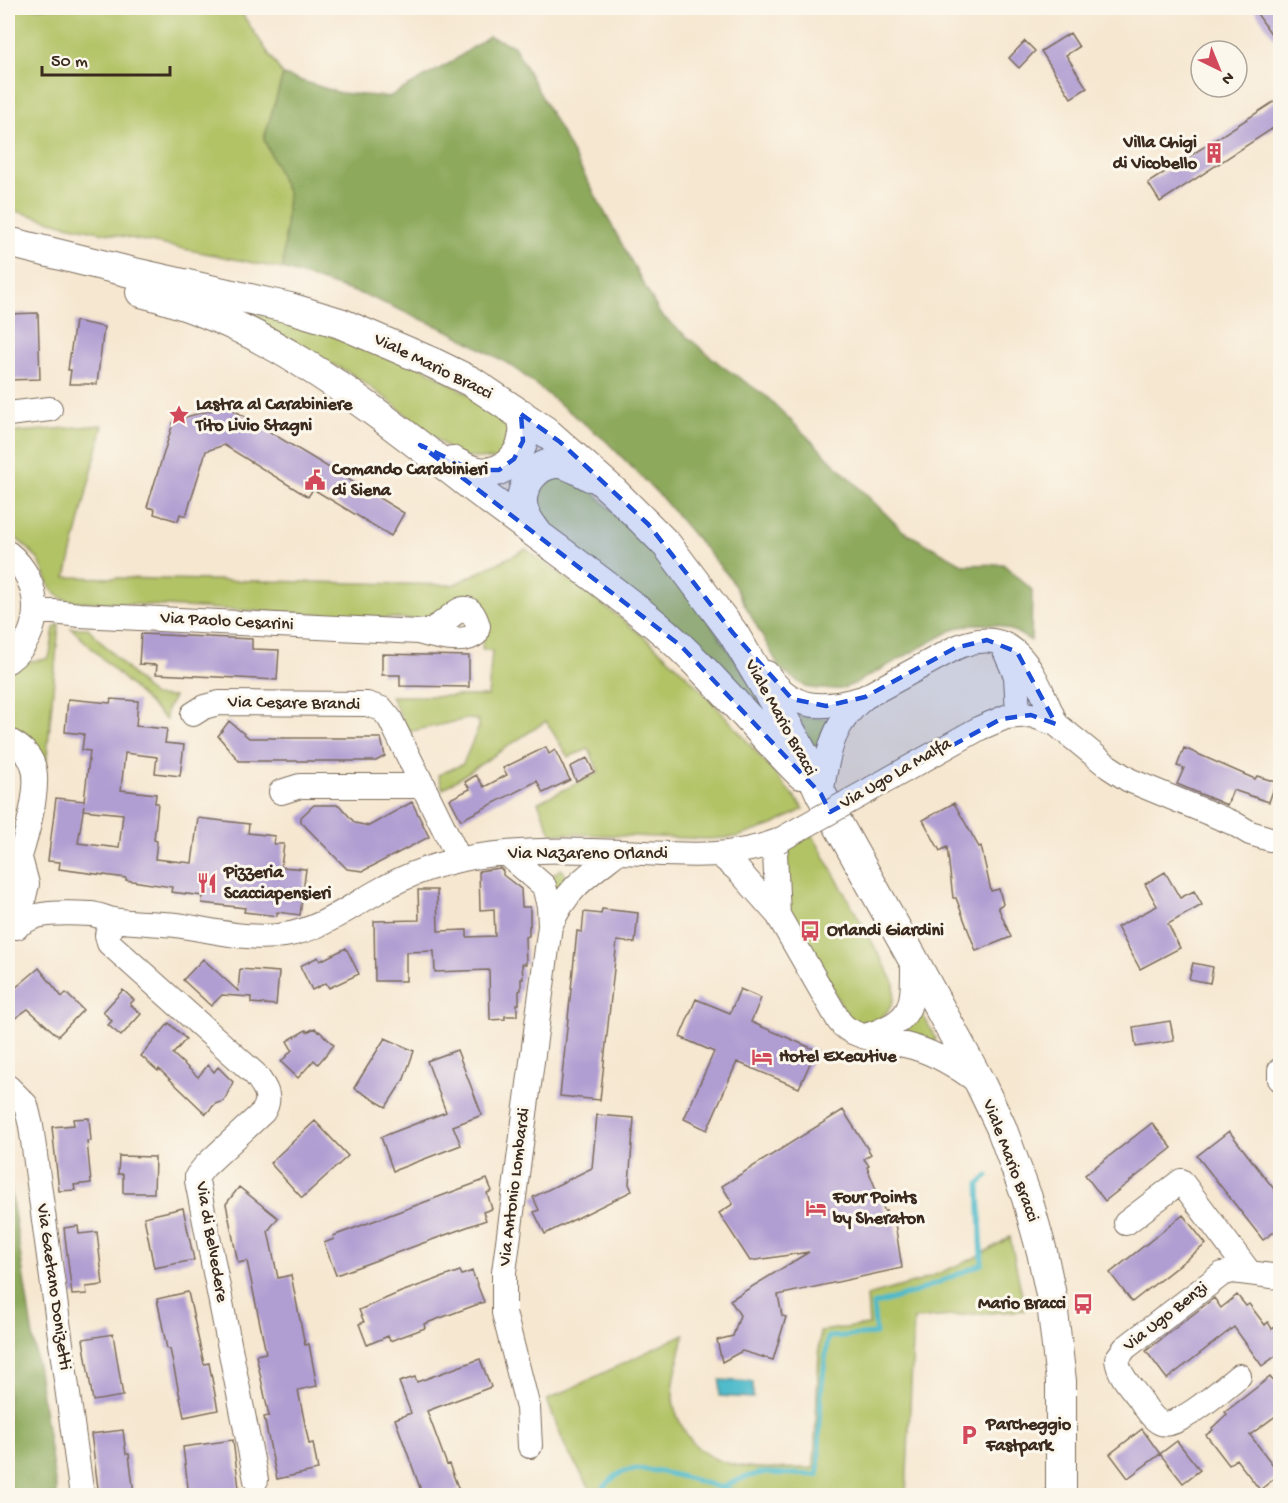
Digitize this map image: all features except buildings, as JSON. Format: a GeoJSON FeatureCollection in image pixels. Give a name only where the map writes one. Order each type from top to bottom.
{"type":"FeatureCollection","features":[{"type":"Feature","properties":{"kind":"main road","name":"Viale Mario Bracci"},"geometry":{"type":"LineString","coordinates":[[8,242],[290,308],[340,323],[433,363],[472,382],[560,442],[648,524],[684,566],[733,633],[776,705],[821,794],[980,1083],[1009,1146],[1027,1198],[1047,1273],[1056,1329],[1061,1381],[1060,1496]]}},
{"type":"Feature","properties":{"kind":"main road","name":"Viale Mario Bracci"},"geometry":{"type":"LineString","coordinates":[[8,259],[164,298],[238,328],[318,371],[375,410],[630,603],[681,646],[821,794]]}},
{"type":"Feature","properties":{"kind":"main road"},"geometry":{"type":"LineString","coordinates":[[420,445],[472,470],[488,472],[499,470],[514,459],[523,441],[524,428],[521,414]]}},
{"type":"Feature","properties":{"kind":"main road"},"geometry":{"type":"LineString","coordinates":[[538,535],[522,508],[524,494],[527,482],[532,475],[542,467],[554,463],[565,464],[591,477],[648,524]]}},
{"type":"Feature","properties":{"kind":"street"},"geometry":{"type":"LineString","coordinates":[[8,414],[50,409]]}},
{"type":"Feature","properties":{"kind":"street"},"geometry":{"type":"LineString","coordinates":[[8,553],[20,565],[29,580],[36,610],[26,641],[8,661]]}},
{"type":"Feature","properties":{"kind":"street","name":"Via Paolo Cesarini"},"geometry":{"type":"LineString","coordinates":[[36,610],[80,615],[418,632]]}},
{"type":"Feature","properties":{"kind":"street","name":"Via Ugo La Malfa"},"geometry":{"type":"LineString","coordinates":[[733,633],[754,653],[779,689],[792,699],[826,706],[865,697],[963,645],[977,640],[997,641],[1012,647],[1021,657],[1044,696],[1056,724]]}},
{"type":"Feature","properties":{"kind":"street"},"geometry":{"type":"LineString","coordinates":[[997,641],[1006,652],[1013,667],[1018,690],[1018,715]]}},
{"type":"Feature","properties":{"kind":"street","name":"Via Ugo La Malfa"},"geometry":{"type":"LineString","coordinates":[[821,794],[828,753],[836,733],[849,712],[865,697]]}},
{"type":"Feature","properties":{"kind":"street","name":"Via Cesare Brandi"},"geometry":{"type":"LineString","coordinates":[[193,714],[204,707],[219,703],[375,705],[382,708],[390,719],[459,859]]}},
{"type":"Feature","properties":{"kind":"street","name":"Via Ugo La Malfa"},"geometry":{"type":"LineString","coordinates":[[777,841],[968,733],[1001,718],[1018,715],[1031,715],[1056,724],[1109,767],[1129,780],[1233,823],[1250,833],[1276,833]]}},
{"type":"Feature","properties":{"kind":"street"},"geometry":{"type":"LineString","coordinates":[[8,740],[30,757],[36,778],[20,858],[11,922]]}},
{"type":"Feature","properties":{"kind":"street"},"geometry":{"type":"LineString","coordinates":[[281,792],[300,786],[424,786]]}},
{"type":"Feature","properties":{"kind":"street"},"geometry":{"type":"LineString","coordinates":[[777,841],[775,854],[778,915]]}},
{"type":"Feature","properties":{"kind":"street","name":"Via Nazareno Orlandi"},"geometry":{"type":"LineString","coordinates":[[11,922],[37,916],[93,914],[114,920],[250,936],[284,935],[317,925],[387,886],[422,870],[459,859],[559,850],[720,855],[752,849],[777,841]]}},
{"type":"Feature","properties":{"kind":"street"},"geometry":{"type":"LineString","coordinates":[[559,850],[578,883]]}},
{"type":"Feature","properties":{"kind":"street"},"geometry":{"type":"LineString","coordinates":[[506,853],[544,886],[559,850]]}},
{"type":"Feature","properties":{"kind":"street","name":"Via Antonio Lombardi"},"geometry":{"type":"LineString","coordinates":[[550,926],[560,905],[578,883],[618,852]]}},
{"type":"Feature","properties":{"kind":"street"},"geometry":{"type":"LineString","coordinates":[[720,855],[739,871],[778,915],[842,1025],[851,1032],[934,1054],[954,1064],[980,1083]]}},
{"type":"Feature","properties":{"kind":"street"},"geometry":{"type":"LineString","coordinates":[[17,885],[37,895],[63,914]]}},
{"type":"Feature","properties":{"kind":"street","name":"Via Antonio Lombardi"},"geometry":{"type":"LineString","coordinates":[[530,1446],[528,1408],[504,1313],[504,1272],[550,926],[549,906],[544,886]]}},
{"type":"Feature","properties":{"kind":"street","name":"Via Nazareno Orlandi"},"geometry":{"type":"LineString","coordinates":[[11,922],[36,930],[79,929],[114,920]]}},
{"type":"Feature","properties":{"kind":"street","name":"Via di Belvedere"},"geometry":{"type":"LineString","coordinates":[[114,920],[107,935],[110,943],[255,1074],[268,1096],[267,1107],[263,1112],[200,1171],[197,1181],[256,1480]]}},
{"type":"Feature","properties":{"kind":"street"},"geometry":{"type":"LineString","coordinates":[[865,1036],[893,1026],[906,1013],[913,998],[913,959]]}},
{"type":"Feature","properties":{"kind":"street"},"geometry":{"type":"LineString","coordinates":[[1281,1070],[1281,1079]]}},
{"type":"Feature","properties":{"kind":"street","name":"Via Gaetano Donizetti"},"geometry":{"type":"LineString","coordinates":[[8,1087],[26,1105],[31,1126],[82,1496]]}},
{"type":"Feature","properties":{"kind":"street"},"geometry":{"type":"LineString","coordinates":[[1126,1223],[1181,1181],[1249,1272]]}},
{"type":"Feature","properties":{"kind":"street","name":"Via Ugo Benzi"},"geometry":{"type":"LineString","coordinates":[[1239,1376],[1186,1416],[1166,1425],[1160,1423],[1149,1412],[1120,1371],[1117,1361],[1119,1354],[1125,1348],[1218,1276],[1230,1271],[1281,1277]]}},
{"type":"Feature","properties":{"kind":"highlighted area"},"geometry":{"type":"Polygon","coordinates":[[[521,414],[560,442],[648,524],[733,633],[792,699],[826,706],[865,697],[955,648],[987,640],[1017,652],[1056,724],[1031,715],[1001,719],[830,812],[821,794],[681,646],[420,445],[472,470],[499,470],[514,459],[523,441],[521,414]]]}},
{"type":"Feature","properties":{"kind":"green space"},"geometry":{"type":"Polygon","coordinates":[[[8,8],[238,8],[283,75],[264,139],[288,194],[283,269],[66,225],[8,209],[8,8]]]}},
{"type":"Feature","properties":{"kind":"green space"},"geometry":{"type":"Polygon","coordinates":[[[489,36],[514,46],[660,314],[722,366],[766,396],[903,531],[964,565],[1003,564],[1032,590],[1031,641],[998,625],[979,624],[956,628],[854,684],[841,689],[806,687],[781,670],[730,578],[662,498],[606,441],[512,366],[453,333],[370,297],[283,269],[288,194],[264,139],[283,75],[340,93],[389,97],[450,63],[489,36]]]}},
{"type":"Feature","properties":{"kind":"green space"},"geometry":{"type":"Polygon","coordinates":[[[191,293],[409,359],[512,420],[504,460],[459,457],[387,399],[350,373],[191,293]]]}},
{"type":"Feature","properties":{"kind":"green space"},"geometry":{"type":"Polygon","coordinates":[[[103,425],[66,577],[453,585],[526,549],[626,622],[664,654],[730,721],[804,809],[773,825],[737,837],[709,839],[551,833],[538,802],[599,773],[589,749],[568,757],[546,721],[443,789],[438,775],[463,764],[479,726],[478,720],[467,719],[408,732],[391,696],[488,696],[492,651],[482,649],[484,623],[69,601],[62,598],[52,590],[36,557],[8,532],[8,433],[103,425]]]}},
{"type":"Feature","properties":{"kind":"green space"},"geometry":{"type":"Polygon","coordinates":[[[578,477],[660,558],[694,599],[786,736],[539,525],[531,492],[540,478],[578,477]]]}},
{"type":"Feature","properties":{"kind":"green space"},"geometry":{"type":"Polygon","coordinates":[[[59,624],[46,767],[37,748],[8,728],[8,672],[21,663],[46,659],[50,655],[54,628],[59,624]]]}},
{"type":"Feature","properties":{"kind":"green space"},"geometry":{"type":"Polygon","coordinates":[[[71,628],[88,628],[153,696],[174,697],[167,709],[166,720],[71,628]]]}},
{"type":"Feature","properties":{"kind":"green space"},"geometry":{"type":"Polygon","coordinates":[[[798,717],[829,719],[815,749],[798,717]]]}},
{"type":"Feature","properties":{"kind":"green space"},"geometry":{"type":"Polygon","coordinates":[[[812,834],[894,982],[894,996],[890,1007],[883,1016],[872,1023],[853,1021],[846,1013],[785,904],[782,850],[812,834]]]}},
{"type":"Feature","properties":{"kind":"green space"},"geometry":{"type":"Polygon","coordinates":[[[560,869],[563,870],[567,880],[561,896],[550,882],[552,876],[560,869]]]}},
{"type":"Feature","properties":{"kind":"green space"},"geometry":{"type":"Polygon","coordinates":[[[919,1013],[923,1015],[936,1039],[934,1042],[905,1033],[919,1013]]]}},
{"type":"Feature","properties":{"kind":"green space"},"geometry":{"type":"Polygon","coordinates":[[[8,1178],[11,1193],[57,1495],[8,1495],[8,1178]]]}},
{"type":"Feature","properties":{"kind":"green space"},"geometry":{"type":"Polygon","coordinates":[[[1010,1237],[1025,1310],[914,1319],[906,1495],[603,1495],[590,1488],[566,1449],[547,1400],[684,1334],[674,1383],[673,1401],[679,1421],[694,1444],[723,1462],[740,1466],[814,1468],[820,1331],[869,1325],[867,1296],[920,1281],[975,1258],[1010,1237]]]}},
{"type":"Feature","properties":{"kind":"water"},"geometry":{"type":"Polygon","coordinates":[[[720,1380],[753,1382],[753,1398],[719,1396],[720,1380]]]}},
{"type":"Feature","properties":{"kind":"waterway"},"geometry":{"type":"LineString","coordinates":[[720,1488],[761,1473],[818,1475],[821,1393],[828,1337],[876,1334],[873,1305],[916,1292],[982,1264],[979,1184],[988,1176]]}},
{"type":"Feature","properties":{"kind":"waterway"},"geometry":{"type":"LineString","coordinates":[[597,1496],[619,1474],[640,1469],[687,1478],[746,1496]]}},
{"type":"Feature","properties":{"kind":"place","name":"Villa Chigi di Vicobello"},"geometry":{"type":"Point","coordinates":[1214,153]}},
{"type":"Feature","properties":{"kind":"place","name":"Lastra al Carabiniere Tito Livio Stagni"},"geometry":{"type":"Point","coordinates":[179,415]}},
{"type":"Feature","properties":{"kind":"place","name":"Comando Carabinieri di Siena"},"geometry":{"type":"Point","coordinates":[315,480]}},
{"type":"Feature","properties":{"kind":"place","name":"Pizzeria Scacciapensieri"},"geometry":{"type":"Point","coordinates":[207,883]}},
{"type":"Feature","properties":{"kind":"place","name":"Orlandi Giardini"},"geometry":{"type":"Point","coordinates":[810,931]}},
{"type":"Feature","properties":{"kind":"place","name":"Hotel Executive"},"geometry":{"type":"Point","coordinates":[762,1057]}},
{"type":"Feature","properties":{"kind":"place","name":"Four Points by Sheraton"},"geometry":{"type":"Point","coordinates":[816,1208]}},
{"type":"Feature","properties":{"kind":"place","name":"Mario Bracci"},"geometry":{"type":"Point","coordinates":[1083,1304]}},
{"type":"Feature","properties":{"kind":"place","name":"Parcheggio Fastpark"},"geometry":{"type":"Point","coordinates":[969,1435]}}]}
